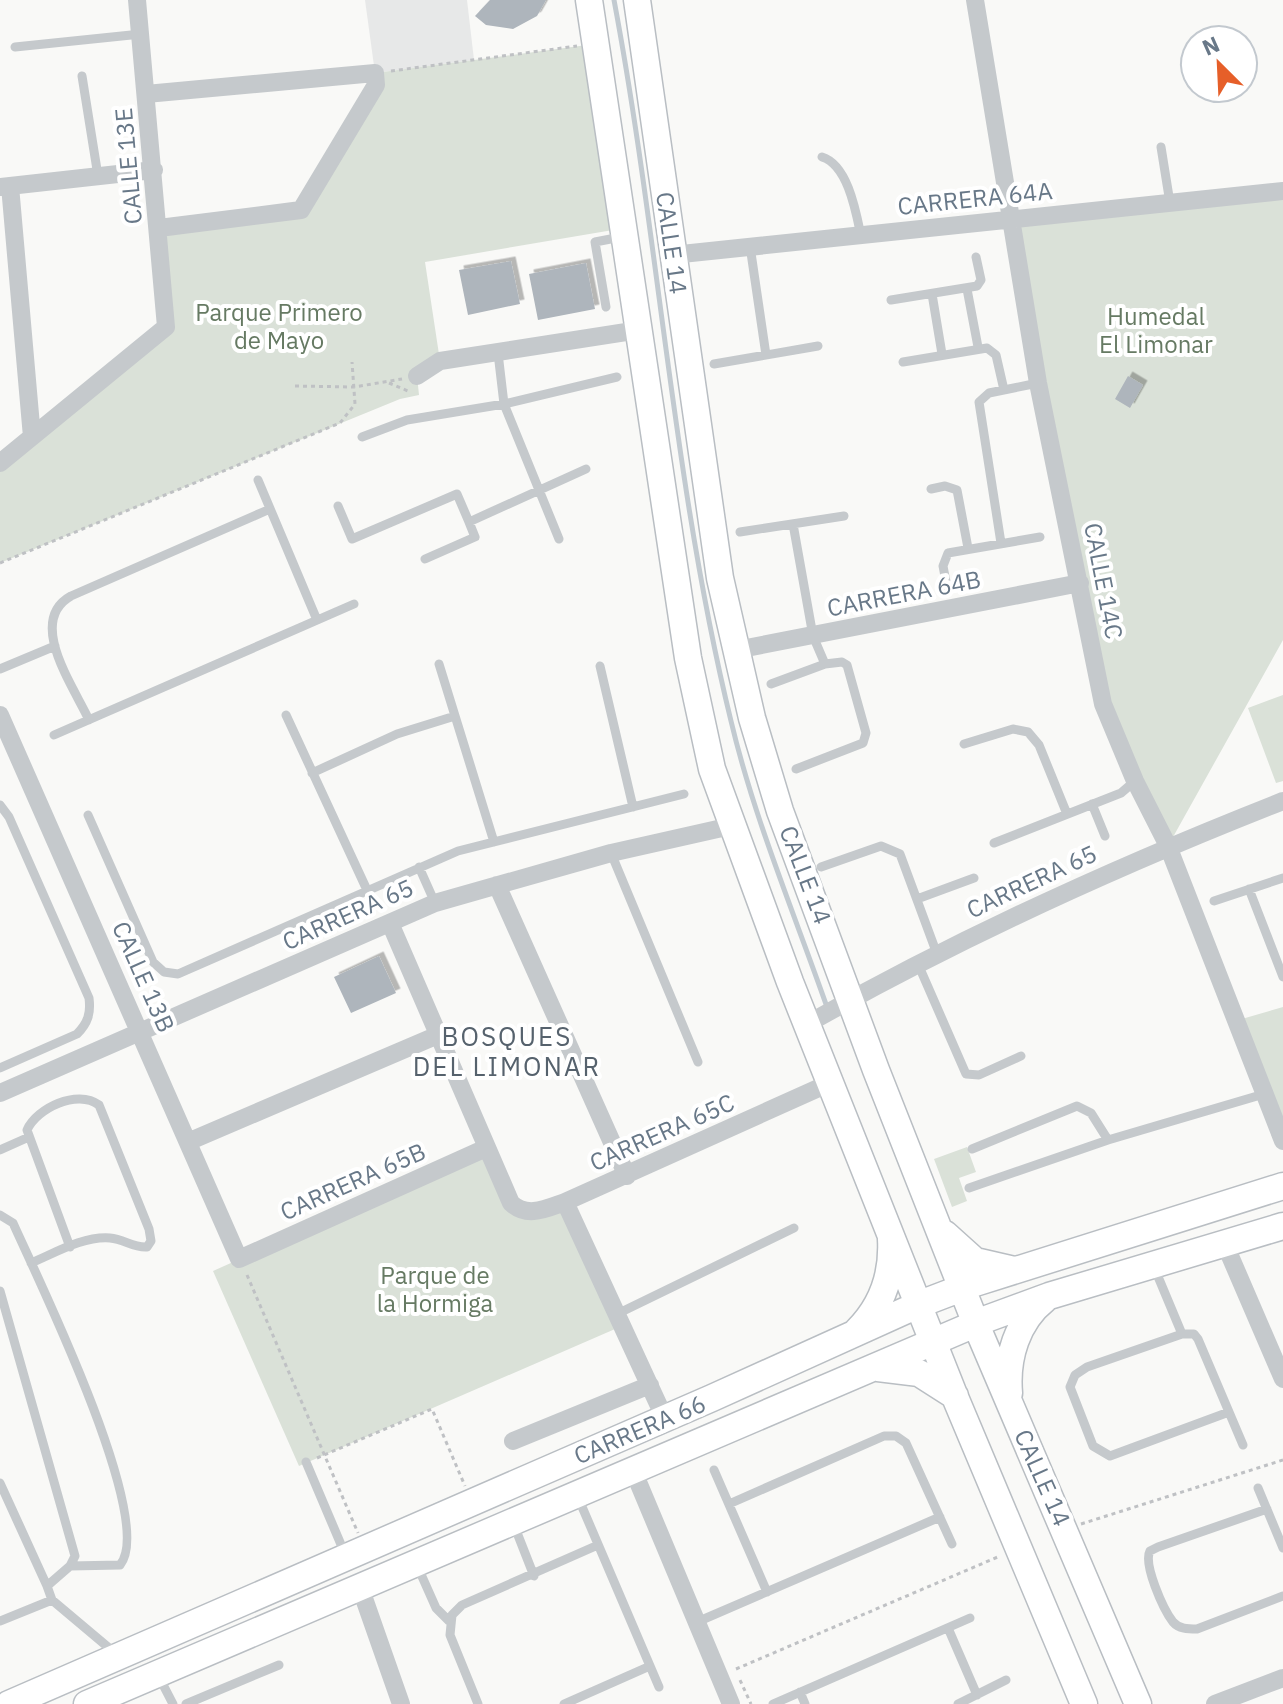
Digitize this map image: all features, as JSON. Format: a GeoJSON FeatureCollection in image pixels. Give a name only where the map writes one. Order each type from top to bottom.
{"type":"FeatureCollection","features":[{"type":"Feature","properties":{"kind":"street","name":"CALLE 13E"},"geometry":{"type":"LineString","coordinates":[[32,437],[166,327],[137,0]]}},
{"type":"Feature","properties":{"kind":"street","name":"CALLE 14"},"geometry":{"type":"LineString","coordinates":[[589,0],[688,658],[712,769],[731,826],[955,1397],[1084,1704]]}},
{"type":"Feature","properties":{"kind":"street","name":"CALLE 14"},"geometry":{"type":"LineString","coordinates":[[637,0],[720,578],[752,718],[780,811],[876,1070],[940,1225],[976,1323],[1142,1702]]}},
{"type":"Feature","properties":{"kind":"street","name":"CALLE 14C"},"geometry":{"type":"LineString","coordinates":[[975,0],[1038,383],[1100,693],[1135,781],[1168,846],[1283,1141]]}},
{"type":"Feature","properties":{"kind":"street"},"geometry":{"type":"LineString","coordinates":[[146,94],[375,73],[376,85],[301,210],[159,228]]}},
{"type":"Feature","properties":{"kind":"street"},"geometry":{"type":"LineString","coordinates":[[0,463],[32,437],[5,186],[154,170]]}},
{"type":"Feature","properties":{"kind":"street","name":"CARRERA 64A"},"geometry":{"type":"LineString","coordinates":[[672,255],[1283,191]]}},
{"type":"Feature","properties":{"kind":"street"},"geometry":{"type":"LineString","coordinates":[[418,386],[440,361],[639,330]]}},
{"type":"Feature","properties":{"kind":"street","name":"CARRERA 64B"},"geometry":{"type":"LineString","coordinates":[[736,650],[1080,583]]}},
{"type":"Feature","properties":{"kind":"street","name":"CALLE 13B"},"geometry":{"type":"LineString","coordinates":[[0,715],[6,748],[141,1032],[239,1259]]}},
{"type":"Feature","properties":{"kind":"street","name":"CARRERA 65"},"geometry":{"type":"LineString","coordinates":[[809,1023],[937,954],[1168,846],[1283,801]]}},
{"type":"Feature","properties":{"kind":"street","name":"CARRERA 65"},"geometry":{"type":"LineString","coordinates":[[0,1093],[435,903],[611,853],[731,826]]}},
{"type":"Feature","properties":{"kind":"street"},"geometry":{"type":"LineString","coordinates":[[497,885],[627,1176]]}},
{"type":"Feature","properties":{"kind":"street"},"geometry":{"type":"LineString","coordinates":[[390,923],[486,1148]]}},
{"type":"Feature","properties":{"kind":"street"},"geometry":{"type":"LineString","coordinates":[[190,1141],[438,1035]]}},
{"type":"Feature","properties":{"kind":"street","name":"CARRERA 65C"},"geometry":{"type":"LineString","coordinates":[[486,1148],[511,1203],[519,1210],[531,1212],[565,1202],[627,1176],[832,1082]]}},
{"type":"Feature","properties":{"kind":"street","name":"CARRERA 65B"},"geometry":{"type":"LineString","coordinates":[[239,1259],[486,1148]]}},
{"type":"Feature","properties":{"kind":"street","name":"CARRERA 66"},"geometry":{"type":"LineString","coordinates":[[9,1704],[145,1645],[353,1547],[500,1490],[920,1304],[963,1287],[1283,1186]]}},
{"type":"Feature","properties":{"kind":"street"},"geometry":{"type":"LineString","coordinates":[[565,1202],[665,1419]]}},
{"type":"Feature","properties":{"kind":"street"},"geometry":{"type":"LineString","coordinates":[[940,1225],[954,1245],[975,1261],[999,1269],[1017,1270]]}},
{"type":"Feature","properties":{"kind":"street","name":"CARRERA 66"},"geometry":{"type":"LineString","coordinates":[[87,1704],[976,1323],[1049,1296],[1283,1226]]}},
{"type":"Feature","properties":{"kind":"street"},"geometry":{"type":"LineString","coordinates":[[849,1338],[868,1318],[883,1293],[891,1261],[889,1228]]}},
{"type":"Feature","properties":{"kind":"street"},"geometry":{"type":"LineString","coordinates":[[1224,1242],[1278,1354],[1283,1379]]}},
{"type":"Feature","properties":{"kind":"street"},"geometry":{"type":"LineString","coordinates":[[1013,1412],[1008,1381],[1013,1349],[1027,1319],[1049,1296]]}},
{"type":"Feature","properties":{"kind":"street"},"geometry":{"type":"LineString","coordinates":[[859,1374],[884,1368],[910,1370],[935,1380],[955,1397]]}},
{"type":"Feature","properties":{"kind":"street"},"geometry":{"type":"LineString","coordinates":[[513,1441],[650,1385]]}},
{"type":"Feature","properties":{"kind":"street"},"geometry":{"type":"LineString","coordinates":[[712,1398],[728,1411],[726,1430]]}},
{"type":"Feature","properties":{"kind":"street"},"geometry":{"type":"LineString","coordinates":[[633,1470],[728,1703]]}},
{"type":"Feature","properties":{"kind":"street"},"geometry":{"type":"LineString","coordinates":[[500,1490],[512,1522]]}},
{"type":"Feature","properties":{"kind":"street"},"geometry":{"type":"LineString","coordinates":[[360,1587],[401,1704]]}},
{"type":"Feature","properties":{"kind":"street"},"geometry":{"type":"LineString","coordinates":[[145,1645],[157,1674]]}},
{"type":"Feature","properties":{"kind":"street"},"geometry":{"type":"LineString","coordinates":[[1215,1704],[1283,1678]]}},
{"type":"Feature","properties":{"kind":"lane"},"geometry":{"type":"LineString","coordinates":[[15,47],[141,34]]}},
{"type":"Feature","properties":{"kind":"lane"},"geometry":{"type":"LineString","coordinates":[[82,76],[98,176]]}},
{"type":"Feature","properties":{"kind":"lane"},"geometry":{"type":"LineString","coordinates":[[1161,147],[1170,203]]}},
{"type":"Feature","properties":{"kind":"lane"},"geometry":{"type":"LineString","coordinates":[[822,157],[831,159],[840,172],[856,210],[861,236]]}},
{"type":"Feature","properties":{"kind":"lane"},"geometry":{"type":"LineString","coordinates":[[606,307],[595,242],[624,237]]}},
{"type":"Feature","properties":{"kind":"lane"},"geometry":{"type":"LineString","coordinates":[[750,246],[766,355]]}},
{"type":"Feature","properties":{"kind":"lane"},"geometry":{"type":"LineString","coordinates":[[891,300],[967,289],[981,282],[976,257]]}},
{"type":"Feature","properties":{"kind":"lane"},"geometry":{"type":"LineString","coordinates":[[967,289],[978,347]]}},
{"type":"Feature","properties":{"kind":"lane"},"geometry":{"type":"LineString","coordinates":[[932,294],[942,354]]}},
{"type":"Feature","properties":{"kind":"lane"},"geometry":{"type":"LineString","coordinates":[[714,364],[818,346]]}},
{"type":"Feature","properties":{"kind":"lane"},"geometry":{"type":"LineString","coordinates":[[903,362],[978,347],[987,348],[996,355],[1004,390]]}},
{"type":"Feature","properties":{"kind":"lane"},"geometry":{"type":"LineString","coordinates":[[498,353],[504,404],[559,539]]}},
{"type":"Feature","properties":{"kind":"lane"},"geometry":{"type":"LineString","coordinates":[[362,437],[407,420],[504,404],[617,377]]}},
{"type":"Feature","properties":{"kind":"lane"},"geometry":{"type":"LineString","coordinates":[[1001,543],[978,407],[985,395],[1038,383]]}},
{"type":"Feature","properties":{"kind":"lane"},"geometry":{"type":"LineString","coordinates":[[469,522],[586,469]]}},
{"type":"Feature","properties":{"kind":"lane"},"geometry":{"type":"LineString","coordinates":[[258,480],[317,620]]}},
{"type":"Feature","properties":{"kind":"lane"},"geometry":{"type":"LineString","coordinates":[[931,489],[945,486],[957,490],[968,548]]}},
{"type":"Feature","properties":{"kind":"lane"},"geometry":{"type":"LineString","coordinates":[[338,506],[352,539],[457,494],[475,537],[425,559]]}},
{"type":"Feature","properties":{"kind":"lane"},"geometry":{"type":"LineString","coordinates":[[89,720],[55,646],[51,617],[62,601],[270,509]]}},
{"type":"Feature","properties":{"kind":"lane"},"geometry":{"type":"LineString","coordinates":[[740,532],[844,516]]}},
{"type":"Feature","properties":{"kind":"lane"},"geometry":{"type":"LineString","coordinates":[[793,524],[813,636],[825,664]]}},
{"type":"Feature","properties":{"kind":"lane"},"geometry":{"type":"LineString","coordinates":[[947,587],[945,557],[968,548],[1040,537]]}},
{"type":"Feature","properties":{"kind":"lane"},"geometry":{"type":"LineString","coordinates":[[54,735],[354,604]]}},
{"type":"Feature","properties":{"kind":"lane"},"geometry":{"type":"LineString","coordinates":[[0,669],[55,646]]}},
{"type":"Feature","properties":{"kind":"lane"},"geometry":{"type":"LineString","coordinates":[[771,684],[825,664],[842,662],[847,665],[866,733],[863,743],[796,769]]}},
{"type":"Feature","properties":{"kind":"lane"},"geometry":{"type":"LineString","coordinates":[[439,664],[494,842]]}},
{"type":"Feature","properties":{"kind":"lane"},"geometry":{"type":"LineString","coordinates":[[600,666],[633,807]]}},
{"type":"Feature","properties":{"kind":"lane"},"geometry":{"type":"LineString","coordinates":[[286,715],[367,890]]}},
{"type":"Feature","properties":{"kind":"lane"},"geometry":{"type":"LineString","coordinates":[[312,773],[397,734],[455,716]]}},
{"type":"Feature","properties":{"kind":"lane"},"geometry":{"type":"LineString","coordinates":[[964,744],[1013,729],[1028,732],[1039,745],[1067,814]]}},
{"type":"Feature","properties":{"kind":"lane"},"geometry":{"type":"LineString","coordinates":[[994,843],[1121,793],[1135,781]]}},
{"type":"Feature","properties":{"kind":"lane"},"geometry":{"type":"LineString","coordinates":[[88,815],[153,962],[171,974],[185,972],[419,867],[494,842],[684,794]]}},
{"type":"Feature","properties":{"kind":"lane"},"geometry":{"type":"LineString","coordinates":[[1092,804],[1105,836]]}},
{"type":"Feature","properties":{"kind":"lane"},"geometry":{"type":"LineString","coordinates":[[0,805],[16,831],[90,1008],[84,1027],[77,1034],[0,1068]]}},
{"type":"Feature","properties":{"kind":"lane"},"geometry":{"type":"LineString","coordinates":[[821,867],[888,847],[904,859],[937,954]]}},
{"type":"Feature","properties":{"kind":"lane"},"geometry":{"type":"LineString","coordinates":[[611,853],[698,1062]]}},
{"type":"Feature","properties":{"kind":"lane"},"geometry":{"type":"LineString","coordinates":[[419,867],[435,903]]}},
{"type":"Feature","properties":{"kind":"lane"},"geometry":{"type":"LineString","coordinates":[[917,899],[974,878]]}},
{"type":"Feature","properties":{"kind":"lane"},"geometry":{"type":"LineString","coordinates":[[1214,901],[1283,878]]}},
{"type":"Feature","properties":{"kind":"lane"},"geometry":{"type":"LineString","coordinates":[[1249,889],[1278,951],[1283,977]]}},
{"type":"Feature","properties":{"kind":"lane"},"geometry":{"type":"LineString","coordinates":[[918,964],[966,1074],[979,1075],[1021,1056]]}},
{"type":"Feature","properties":{"kind":"lane"},"geometry":{"type":"LineString","coordinates":[[969,1188],[1108,1140],[1264,1094]]}},
{"type":"Feature","properties":{"kind":"lane"},"geometry":{"type":"LineString","coordinates":[[31,1263],[106,1237],[121,1239],[138,1248],[147,1247],[151,1241],[149,1229],[99,1105],[78,1098],[40,1111],[27,1130],[70,1247]]}},
{"type":"Feature","properties":{"kind":"lane"},"geometry":{"type":"LineString","coordinates":[[972,1149],[1077,1106],[1091,1113],[1108,1140]]}},
{"type":"Feature","properties":{"kind":"lane"},"geometry":{"type":"LineString","coordinates":[[0,1150],[29,1137]]}},
{"type":"Feature","properties":{"kind":"lane"},"geometry":{"type":"LineString","coordinates":[[0,1215],[6,1215],[13,1223],[99,1420],[126,1515],[128,1539],[125,1558],[120,1565],[70,1566]]}},
{"type":"Feature","properties":{"kind":"lane"},"geometry":{"type":"LineString","coordinates":[[617,1314],[794,1228]]}},
{"type":"Feature","properties":{"kind":"lane"},"geometry":{"type":"LineString","coordinates":[[1153,1264],[1182,1334]]}},
{"type":"Feature","properties":{"kind":"lane"},"geometry":{"type":"LineString","coordinates":[[0,1291],[5,1327],[57,1481],[75,1556],[70,1566],[47,1586]]}},
{"type":"Feature","properties":{"kind":"lane"},"geometry":{"type":"LineString","coordinates":[[1229,1412],[1116,1454],[1102,1454],[1093,1446],[1070,1394],[1075,1375],[1182,1334],[1194,1334],[1198,1339],[1229,1412],[1243,1445]]}},
{"type":"Feature","properties":{"kind":"lane"},"geometry":{"type":"LineString","coordinates":[[729,1504],[890,1435],[906,1443],[952,1544]]}},
{"type":"Feature","properties":{"kind":"lane"},"geometry":{"type":"LineString","coordinates":[[306,1462],[353,1547]]}},
{"type":"Feature","properties":{"kind":"lane"},"geometry":{"type":"LineString","coordinates":[[714,1470],[767,1592]]}},
{"type":"Feature","properties":{"kind":"lane"},"geometry":{"type":"LineString","coordinates":[[0,1483],[52,1600],[119,1656]]}},
{"type":"Feature","properties":{"kind":"lane"},"geometry":{"type":"LineString","coordinates":[[1258,1488],[1283,1548]]}},
{"type":"Feature","properties":{"kind":"lane"},"geometry":{"type":"LineString","coordinates":[[577,1494],[659,1687]]}},
{"type":"Feature","properties":{"kind":"lane"},"geometry":{"type":"LineString","coordinates":[[1267,1509],[1158,1547],[1150,1551],[1147,1566],[1173,1622],[1184,1629],[1197,1629],[1281,1597],[1283,1608]]}},
{"type":"Feature","properties":{"kind":"lane"},"geometry":{"type":"LineString","coordinates":[[697,1623],[940,1517]]}},
{"type":"Feature","properties":{"kind":"lane"},"geometry":{"type":"LineString","coordinates":[[512,1522],[534,1576]]}},
{"type":"Feature","properties":{"kind":"lane"},"geometry":{"type":"LineString","coordinates":[[478,1704],[450,1635],[449,1621],[462,1605],[534,1576],[598,1545]]}},
{"type":"Feature","properties":{"kind":"lane"},"geometry":{"type":"LineString","coordinates":[[416,1563],[436,1608],[443,1619],[449,1621]]}},
{"type":"Feature","properties":{"kind":"lane"},"geometry":{"type":"LineString","coordinates":[[0,1621],[52,1600]]}},
{"type":"Feature","properties":{"kind":"lane"},"geometry":{"type":"LineString","coordinates":[[773,1704],[970,1618]]}},
{"type":"Feature","properties":{"kind":"lane"},"geometry":{"type":"LineString","coordinates":[[948,1628],[977,1695]]}},
{"type":"Feature","properties":{"kind":"lane"},"geometry":{"type":"LineString","coordinates":[[186,1704],[279,1665]]}},
{"type":"Feature","properties":{"kind":"lane"},"geometry":{"type":"LineString","coordinates":[[564,1704],[650,1666]]}},
{"type":"Feature","properties":{"kind":"lane"},"geometry":{"type":"LineString","coordinates":[[157,1674],[173,1704]]}},
{"type":"Feature","properties":{"kind":"lane"},"geometry":{"type":"LineString","coordinates":[[958,1704],[1006,1680]]}},
{"type":"Feature","properties":{"kind":"lane"},"geometry":{"type":"LineString","coordinates":[[800,1692],[805,1704]]}},
{"type":"Feature","properties":{"kind":"path"},"geometry":{"type":"LineString","coordinates":[[375,73],[595,44]]}},
{"type":"Feature","properties":{"kind":"path"},"geometry":{"type":"LineString","coordinates":[[0,563],[340,423],[355,404],[352,362]]}},
{"type":"Feature","properties":{"kind":"path"},"geometry":{"type":"LineString","coordinates":[[386,382],[418,386]]}},
{"type":"Feature","properties":{"kind":"path"},"geometry":{"type":"LineString","coordinates":[[295,386],[354,387],[386,382],[418,386]]}},
{"type":"Feature","properties":{"kind":"path"},"geometry":{"type":"LineString","coordinates":[[239,1259],[325,1455],[353,1547]]}},
{"type":"Feature","properties":{"kind":"path"},"geometry":{"type":"LineString","coordinates":[[325,1455],[432,1409],[466,1489]]}},
{"type":"Feature","properties":{"kind":"path"},"geometry":{"type":"LineString","coordinates":[[1075,1526],[1283,1460]]}},
{"type":"Feature","properties":{"kind":"path"},"geometry":{"type":"LineString","coordinates":[[751,1704],[735,1668],[1010,1551]]}},
{"type":"Feature","properties":{"kind":"shaded area"},"geometry":{"type":"Polygon","coordinates":[[[365,0],[467,0],[474,60],[375,73],[365,0]]]}},
{"type":"Feature","properties":{"kind":"green space","name":"Parque Primero de Mayo"},"geometry":{"type":"Polygon","coordinates":[[[587,45],[613,230],[425,262],[440,361],[417,376],[419,395],[400,399],[0,563],[0,463],[166,327],[159,228],[301,210],[375,73],[587,45]]]}},
{"type":"Feature","properties":{"kind":"green space","name":"Humedal El Limonar"},"geometry":{"type":"Polygon","coordinates":[[[1283,191],[1283,640],[1168,846],[1117,741],[1011,219],[1283,191]]]}},
{"type":"Feature","properties":{"kind":"green space"},"geometry":{"type":"Polygon","coordinates":[[[1283,695],[1283,781],[1276,783],[1248,708],[1283,695]]]}},
{"type":"Feature","properties":{"kind":"green space"},"geometry":{"type":"Polygon","coordinates":[[[1283,1007],[1283,1141],[1235,1021],[1283,1007]]]}},
{"type":"Feature","properties":{"kind":"green space"},"geometry":{"type":"Polygon","coordinates":[[[967,1147],[976,1172],[959,1178],[967,1201],[952,1207],[934,1159],[967,1147]]]}},
{"type":"Feature","properties":{"kind":"green space","name":"Parque de la Hormiga"},"geometry":{"type":"Polygon","coordinates":[[[486,1148],[511,1203],[565,1202],[622,1326],[299,1466],[213,1271],[486,1148]]]}},
{"type":"Feature","properties":{"kind":"building"},"geometry":{"type":"Polygon","coordinates":[[[490,0],[546,0],[537,16],[513,29],[486,25],[475,16],[490,0]]]}},
{"type":"Feature","properties":{"kind":"building"},"geometry":{"type":"Polygon","coordinates":[[[511,261],[520,304],[468,315],[459,270],[511,261]]]}},
{"type":"Feature","properties":{"kind":"building"},"geometry":{"type":"Polygon","coordinates":[[[586,263],[595,309],[538,320],[529,274],[586,263]]]}},
{"type":"Feature","properties":{"kind":"building"},"geometry":{"type":"Polygon","coordinates":[[[1128,376],[1143,385],[1130,408],[1115,399],[1128,376]]]}},
{"type":"Feature","properties":{"kind":"building"},"geometry":{"type":"Polygon","coordinates":[[[379,956],[396,993],[351,1013],[334,977],[379,956]]]}},
{"type":"Feature","properties":{"kind":"waterway"},"geometry":{"type":"LineString","coordinates":[[614,0],[630,90],[680,452],[711,632],[751,793],[827,1007]]}},
{"type":"Feature","properties":{"kind":"district","name":"BOSQUES DEL LIMONAR"},"geometry":{"type":"Point","coordinates":[507,1052]}}]}
